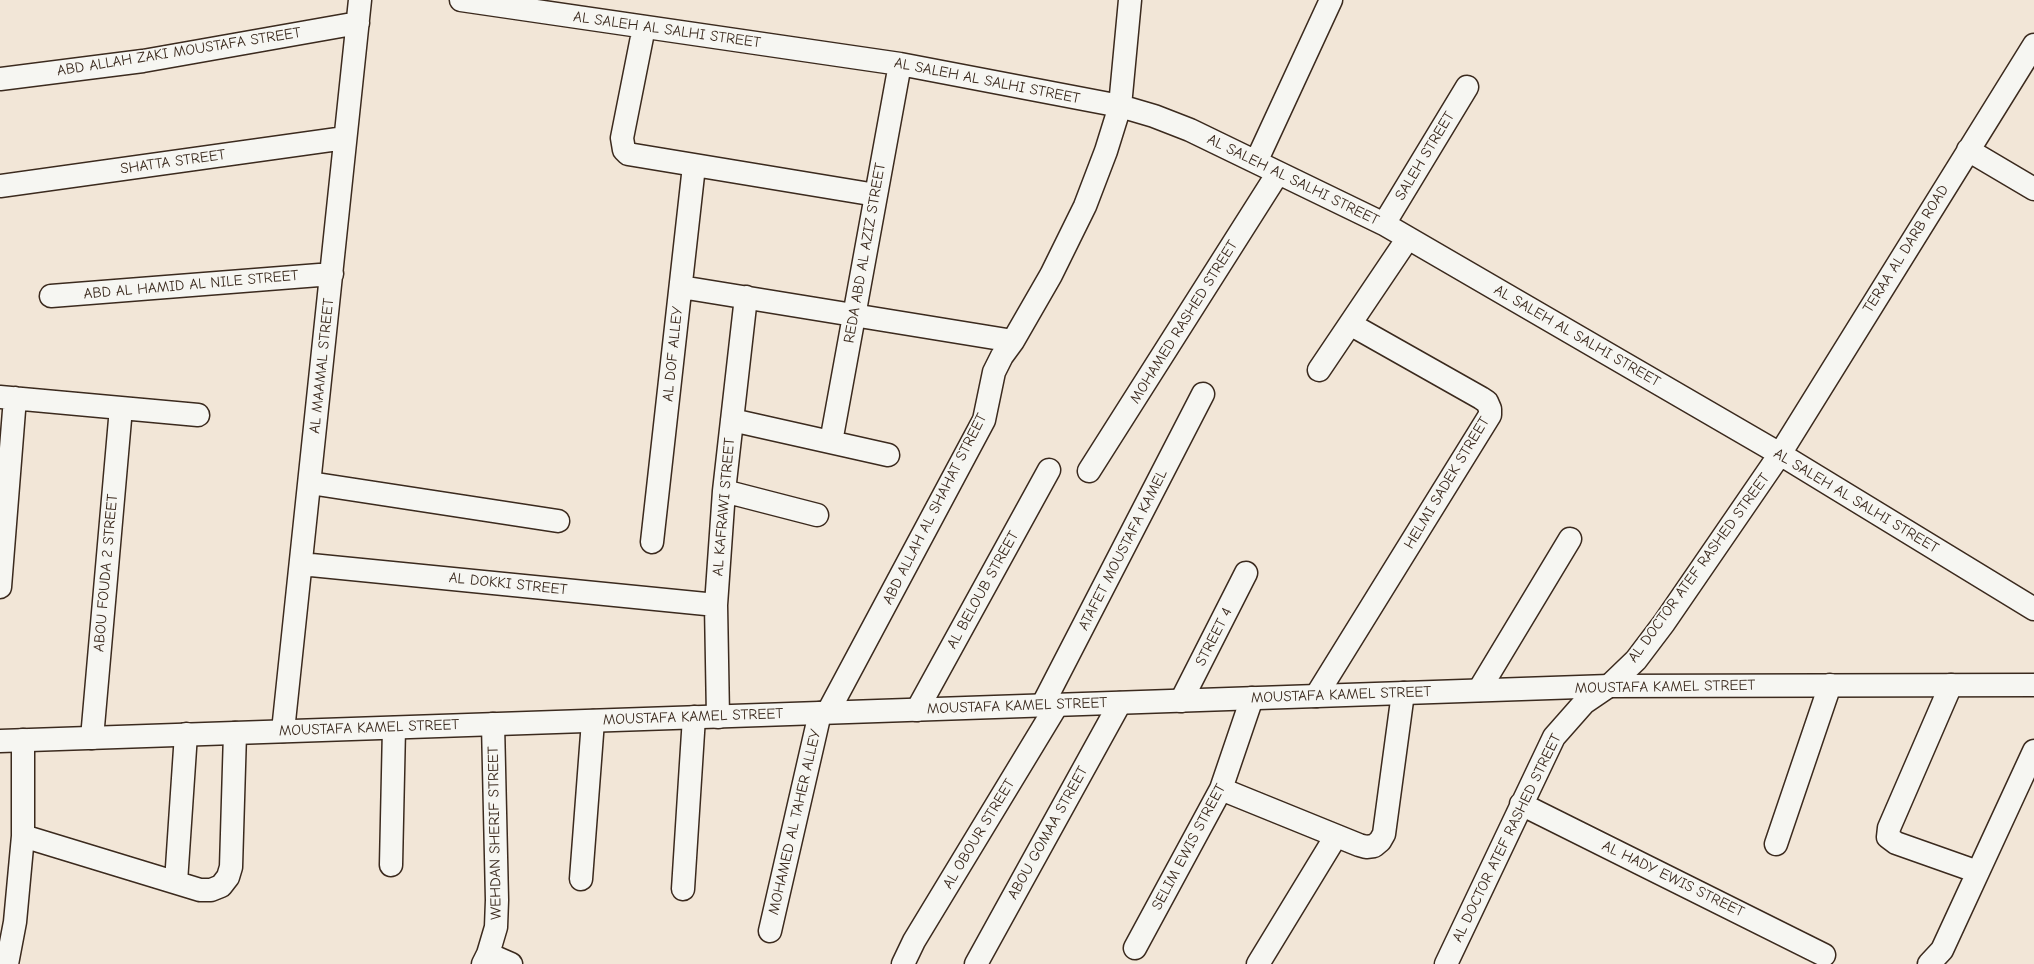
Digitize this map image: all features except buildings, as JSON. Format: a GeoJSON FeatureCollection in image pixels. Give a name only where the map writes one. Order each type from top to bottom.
{"type":"FeatureCollection","features":[{"type":"Feature","properties":{"kind":"street","name":"AL MAAMAL STREET"},"geometry":{"type":"LineString","coordinates":[[283,731],[360,0]]}},
{"type":"Feature","properties":{"kind":"street","name":"AL SALEH AL SALHI STREET"},"geometry":{"type":"LineString","coordinates":[[467,0],[548,6],[644,27],[900,64],[1120,106],[1154,116],[1190,130],[1384,224],[1780,454],[2034,609]]}},
{"type":"Feature","properties":{"kind":"street","name":"ABD ALLAH AL SHAHAT STREET"},"geometry":{"type":"LineString","coordinates":[[824,713],[984,420],[994,372],[1002,356],[1013,342],[1051,275],[1085,206],[1106,151],[1120,106],[1130,0]]}},
{"type":"Feature","properties":{"kind":"street"},"geometry":{"type":"LineString","coordinates":[[1256,162],[1331,0]]}},
{"type":"Feature","properties":{"kind":"street","name":"ABD ALLAH ZAKI MOUSTAFA STREET"},"geometry":{"type":"LineString","coordinates":[[0,79],[143,61],[358,23]]}},
{"type":"Feature","properties":{"kind":"street"},"geometry":{"type":"LineString","coordinates":[[644,27],[622,138],[624,150],[634,156],[876,196]]}},
{"type":"Feature","properties":{"kind":"street","name":"TERAA AL DARB ROAD"},"geometry":{"type":"LineString","coordinates":[[1780,454],[2034,45]]}},
{"type":"Feature","properties":{"kind":"street","name":"REDA ABD AL AZIZ STREET"},"geometry":{"type":"LineString","coordinates":[[830,442],[900,64]]}},
{"type":"Feature","properties":{"kind":"street","name":"SALEH STREET"},"geometry":{"type":"LineString","coordinates":[[1384,224],[1467,87]]}},
{"type":"Feature","properties":{"kind":"street","name":"SHATTA STREET"},"geometry":{"type":"LineString","coordinates":[[0,186],[345,138]]}},
{"type":"Feature","properties":{"kind":"street"},"geometry":{"type":"LineString","coordinates":[[1968,150],[2034,188]]}},
{"type":"Feature","properties":{"kind":"street","name":"AL DOF ALLEY"},"geometry":{"type":"LineString","coordinates":[[652,542],[694,166]]}},
{"type":"Feature","properties":{"kind":"street","name":"MOHAMED RASHED STREET"},"geometry":{"type":"LineString","coordinates":[[1089,471],[1278,173]]}},
{"type":"Feature","properties":{"kind":"street"},"geometry":{"type":"LineString","coordinates":[[1320,370],[1408,238]]}},
{"type":"Feature","properties":{"kind":"street","name":"ABD AL HAMID AL NILE STREET"},"geometry":{"type":"LineString","coordinates":[[51,296],[332,274]]}},
{"type":"Feature","properties":{"kind":"street"},"geometry":{"type":"LineString","coordinates":[[681,287],[1013,342]]}},
{"type":"Feature","properties":{"kind":"street","name":"AL KAFRAWI STREET"},"geometry":{"type":"LineString","coordinates":[[718,717],[716,605],[724,491],[746,297]]}},
{"type":"Feature","properties":{"kind":"street","name":"HELMI SADEK STREET"},"geometry":{"type":"LineString","coordinates":[[1316,696],[1490,415],[1490,408],[1487,402],[1481,398],[1350,324]]}},
{"type":"Feature","properties":{"kind":"street","name":"ATAFET MOUSTAFA KAMEL"},"geometry":{"type":"LineString","coordinates":[[1050,705],[1203,394]]}},
{"type":"Feature","properties":{"kind":"street"},"geometry":{"type":"LineString","coordinates":[[0,586],[7,398],[198,415]]}},
{"type":"Feature","properties":{"kind":"street","name":"ABOU FOUDA 2 STREET"},"geometry":{"type":"LineString","coordinates":[[92,738],[121,408]]}},
{"type":"Feature","properties":{"kind":"street"},"geometry":{"type":"LineString","coordinates":[[732,420],[888,455]]}},
{"type":"Feature","properties":{"kind":"street","name":"AL DOCTOR ATEF RASHED STREET"},"geometry":{"type":"LineString","coordinates":[[1446,964],[1554,737],[1584,703],[1609,686],[1636,660],[1664,623],[1780,454]]}},
{"type":"Feature","properties":{"kind":"street","name":"AL BELOUB STREET"},"geometry":{"type":"LineString","coordinates":[[917,710],[1049,470]]}},
{"type":"Feature","properties":{"kind":"street"},"geometry":{"type":"LineString","coordinates":[[310,483],[558,521]]}},
{"type":"Feature","properties":{"kind":"street"},"geometry":{"type":"LineString","coordinates":[[724,491],[817,515]]}},
{"type":"Feature","properties":{"kind":"street"},"geometry":{"type":"LineString","coordinates":[[1479,690],[1570,539]]}},
{"type":"Feature","properties":{"kind":"street","name":"AL DOKKI STREET"},"geometry":{"type":"LineString","coordinates":[[301,564],[716,605]]}},
{"type":"Feature","properties":{"kind":"street","name":"STREET 4"},"geometry":{"type":"LineString","coordinates":[[1181,700],[1246,573]]}},
{"type":"Feature","properties":{"kind":"street"},"geometry":{"type":"LineString","coordinates":[[1776,844],[1830,685]]}},
{"type":"Feature","properties":{"kind":"street"},"geometry":{"type":"LineString","coordinates":[[1951,685],[1889,828],[1888,837],[1896,843],[1978,872]]}},
{"type":"Feature","properties":{"kind":"street","name":"MOUSTAFA KAMEL STREET"},"geometry":{"type":"LineString","coordinates":[[0,741],[1609,686],[2034,685]]}},
{"type":"Feature","properties":{"kind":"street"},"geometry":{"type":"LineString","coordinates":[[1221,789],[1336,836],[1366,847],[1374,846],[1380,841],[1384,834],[1403,693]]}},
{"type":"Feature","properties":{"kind":"street","name":"SELIM EWIS STREET"},"geometry":{"type":"LineString","coordinates":[[1135,948],[1221,789],[1252,698]]}},
{"type":"Feature","properties":{"kind":"street","name":"ABOU GOMAA STREET"},"geometry":{"type":"LineString","coordinates":[[976,964],[1120,703]]}},
{"type":"Feature","properties":{"kind":"street","name":"AL OBOUR STREET"},"geometry":{"type":"LineString","coordinates":[[903,964],[914,941],[1050,705]]}},
{"type":"Feature","properties":{"kind":"street","name":"MOHAMED AL TAHER ALLEY"},"geometry":{"type":"LineString","coordinates":[[770,930],[824,713]]}},
{"type":"Feature","properties":{"kind":"street"},"geometry":{"type":"LineString","coordinates":[[684,889],[694,717]]}},
{"type":"Feature","properties":{"kind":"street"},"geometry":{"type":"LineString","coordinates":[[581,879],[593,721]]}},
{"type":"Feature","properties":{"kind":"street","name":"WEHDAN SHERIF STREET"},"geometry":{"type":"LineString","coordinates":[[486,959],[496,927],[497,900],[493,724]]}},
{"type":"Feature","properties":{"kind":"street"},"geometry":{"type":"LineString","coordinates":[[392,865],[394,728]]}},
{"type":"Feature","properties":{"kind":"street"},"geometry":{"type":"LineString","coordinates":[[23,836],[200,890],[211,890],[221,886],[228,877],[231,867],[235,733]]}},
{"type":"Feature","properties":{"kind":"street"},"geometry":{"type":"LineString","coordinates":[[176,882],[186,734]]}},
{"type":"Feature","properties":{"kind":"street"},"geometry":{"type":"LineString","coordinates":[[7,964],[15,922],[23,836],[23,740]]}},
{"type":"Feature","properties":{"kind":"street"},"geometry":{"type":"LineString","coordinates":[[1929,964],[1942,950],[2034,751]]}},
{"type":"Feature","properties":{"kind":"street","name":"AL HADY EWIS STREET"},"geometry":{"type":"LineString","coordinates":[[1521,804],[1824,955]]}},
{"type":"Feature","properties":{"kind":"street"},"geometry":{"type":"LineString","coordinates":[[1258,964],[1336,836]]}},
{"type":"Feature","properties":{"kind":"street"},"geometry":{"type":"LineString","coordinates":[[486,959],[511,964]]}}]}
